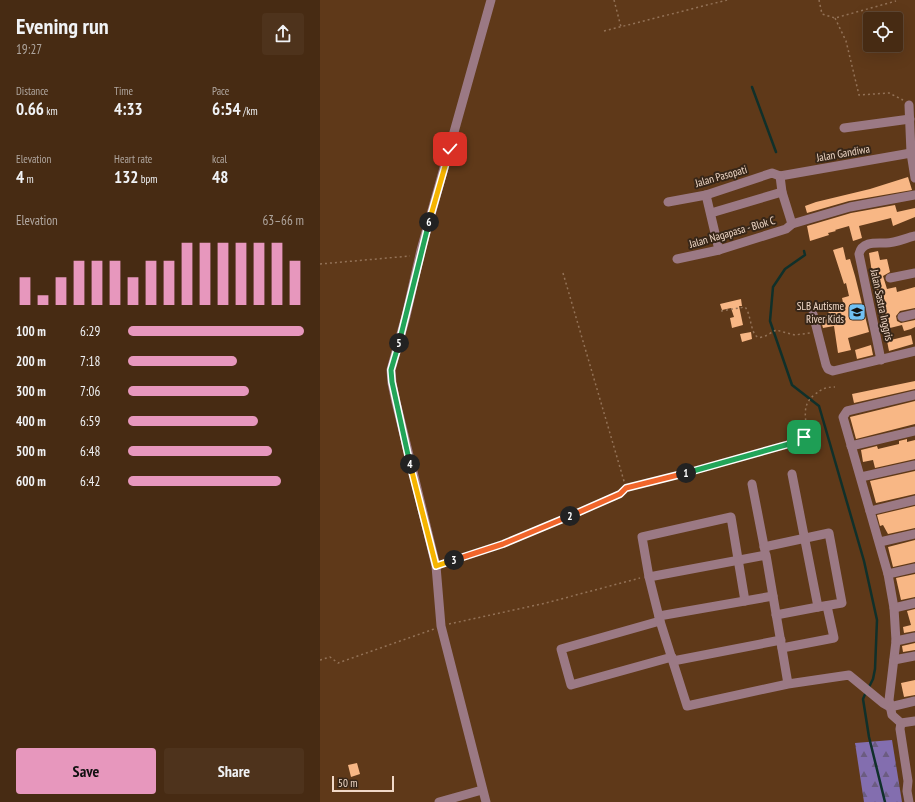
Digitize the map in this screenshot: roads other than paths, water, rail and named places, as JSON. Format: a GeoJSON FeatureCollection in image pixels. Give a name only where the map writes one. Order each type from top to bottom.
{"type":"FeatureCollection","features":[{"type":"Feature","properties":{"kind":"street"},"geometry":{"type":"LineString","coordinates":[[486,802],[441,626],[436,566],[392,382],[391,370],[420,255],[491,0]]}},
{"type":"Feature","properties":{"kind":"street"},"geometry":{"type":"LineString","coordinates":[[909,105],[911,153],[915,178]]}},
{"type":"Feature","properties":{"kind":"street"},"geometry":{"type":"LineString","coordinates":[[844,128],[910,119]]}},
{"type":"Feature","properties":{"kind":"street","name":"Jalan Gandiwa"},"geometry":{"type":"LineString","coordinates":[[780,176],[911,153]]}},
{"type":"Feature","properties":{"kind":"street","name":"Jalan Pasopati"},"geometry":{"type":"LineString","coordinates":[[668,202],[706,194],[772,173],[780,176]]}},
{"type":"Feature","properties":{"kind":"street"},"geometry":{"type":"LineString","coordinates":[[780,176],[782,192],[792,224]]}},
{"type":"Feature","properties":{"kind":"street"},"geometry":{"type":"LineString","coordinates":[[711,213],[782,192]]}},
{"type":"Feature","properties":{"kind":"street"},"geometry":{"type":"LineString","coordinates":[[706,194],[719,250]]}},
{"type":"Feature","properties":{"kind":"street","name":"Jalan Nagapasa - Blok C"},"geometry":{"type":"LineString","coordinates":[[677,259],[719,250],[786,228],[792,224],[850,207],[915,195]]}},
{"type":"Feature","properties":{"kind":"street","name":"Jalan Sastra Inggris"},"geometry":{"type":"LineString","coordinates":[[881,360],[859,254],[863,247],[878,241],[886,243],[915,236]]}},
{"type":"Feature","properties":{"kind":"street"},"geometry":{"type":"LineString","coordinates":[[890,278],[915,273]]}},
{"type":"Feature","properties":{"kind":"street"},"geometry":{"type":"LineString","coordinates":[[814,314],[826,366],[828,369],[833,371],[915,352]]}},
{"type":"Feature","properties":{"kind":"street"},"geometry":{"type":"LineString","coordinates":[[902,317],[915,314]]}},
{"type":"Feature","properties":{"kind":"street"},"geometry":{"type":"LineString","coordinates":[[886,705],[889,695],[896,641],[894,608],[880,542],[843,417],[847,411],[915,395]]}},
{"type":"Feature","properties":{"kind":"street"},"geometry":{"type":"LineString","coordinates":[[851,446],[915,431]]}},
{"type":"Feature","properties":{"kind":"street"},"geometry":{"type":"LineString","coordinates":[[860,477],[915,465]]}},
{"type":"Feature","properties":{"kind":"street"},"geometry":{"type":"LineString","coordinates":[[773,596],[660,619],[561,649],[571,685],[672,659],[834,638],[823,606],[804,538],[792,474]]}},
{"type":"Feature","properties":{"kind":"street"},"geometry":{"type":"LineString","coordinates":[[752,484],[788,684]]}},
{"type":"Feature","properties":{"kind":"street"},"geometry":{"type":"LineString","coordinates":[[870,511],[915,500]]}},
{"type":"Feature","properties":{"kind":"street"},"geometry":{"type":"LineString","coordinates":[[745,601],[731,517],[642,537],[645,577],[660,619],[687,706],[788,684],[849,675],[886,705],[901,723]]}},
{"type":"Feature","properties":{"kind":"street"},"geometry":{"type":"LineString","coordinates":[[645,577],[739,560],[804,538],[829,533],[842,603],[776,615]]}},
{"type":"Feature","properties":{"kind":"street"},"geometry":{"type":"LineString","coordinates":[[880,542],[915,534]]}},
{"type":"Feature","properties":{"kind":"street"},"geometry":{"type":"LineString","coordinates":[[888,574],[915,568]]}},
{"type":"Feature","properties":{"kind":"street"},"geometry":{"type":"LineString","coordinates":[[894,608],[915,603]]}},
{"type":"Feature","properties":{"kind":"street"},"geometry":{"type":"LineString","coordinates":[[896,641],[915,637]]}},
{"type":"Feature","properties":{"kind":"street"},"geometry":{"type":"LineString","coordinates":[[894,660],[915,656]]}},
{"type":"Feature","properties":{"kind":"street"},"geometry":{"type":"LineString","coordinates":[[886,705],[915,701]]}},
{"type":"Feature","properties":{"kind":"street"},"geometry":{"type":"LineString","coordinates":[[901,723],[915,721]]}},
{"type":"Feature","properties":{"kind":"street"},"geometry":{"type":"LineString","coordinates":[[901,723],[900,729],[910,759],[912,780],[907,791],[909,802]]}},
{"type":"Feature","properties":{"kind":"street"},"geometry":{"type":"LineString","coordinates":[[438,802],[482,790]]}},
{"type":"Feature","properties":{"kind":"waterway"},"geometry":{"type":"LineString","coordinates":[[752,87],[776,152]]}},
{"type":"Feature","properties":{"kind":"waterway"},"geometry":{"type":"LineString","coordinates":[[804,251],[805,255],[785,269],[773,287],[770,321],[792,385],[819,406],[864,561],[877,620],[875,669],[873,679],[869,687]]}},
{"type":"Feature","properties":{"kind":"waterway"},"geometry":{"type":"LineString","coordinates":[[866,692],[863,699],[869,737],[885,802]]}},
{"type":"Feature","properties":{"kind":"place","name":"SLB Autisme River Kids"},"geometry":{"type":"Point","coordinates":[857,312]}}]}
